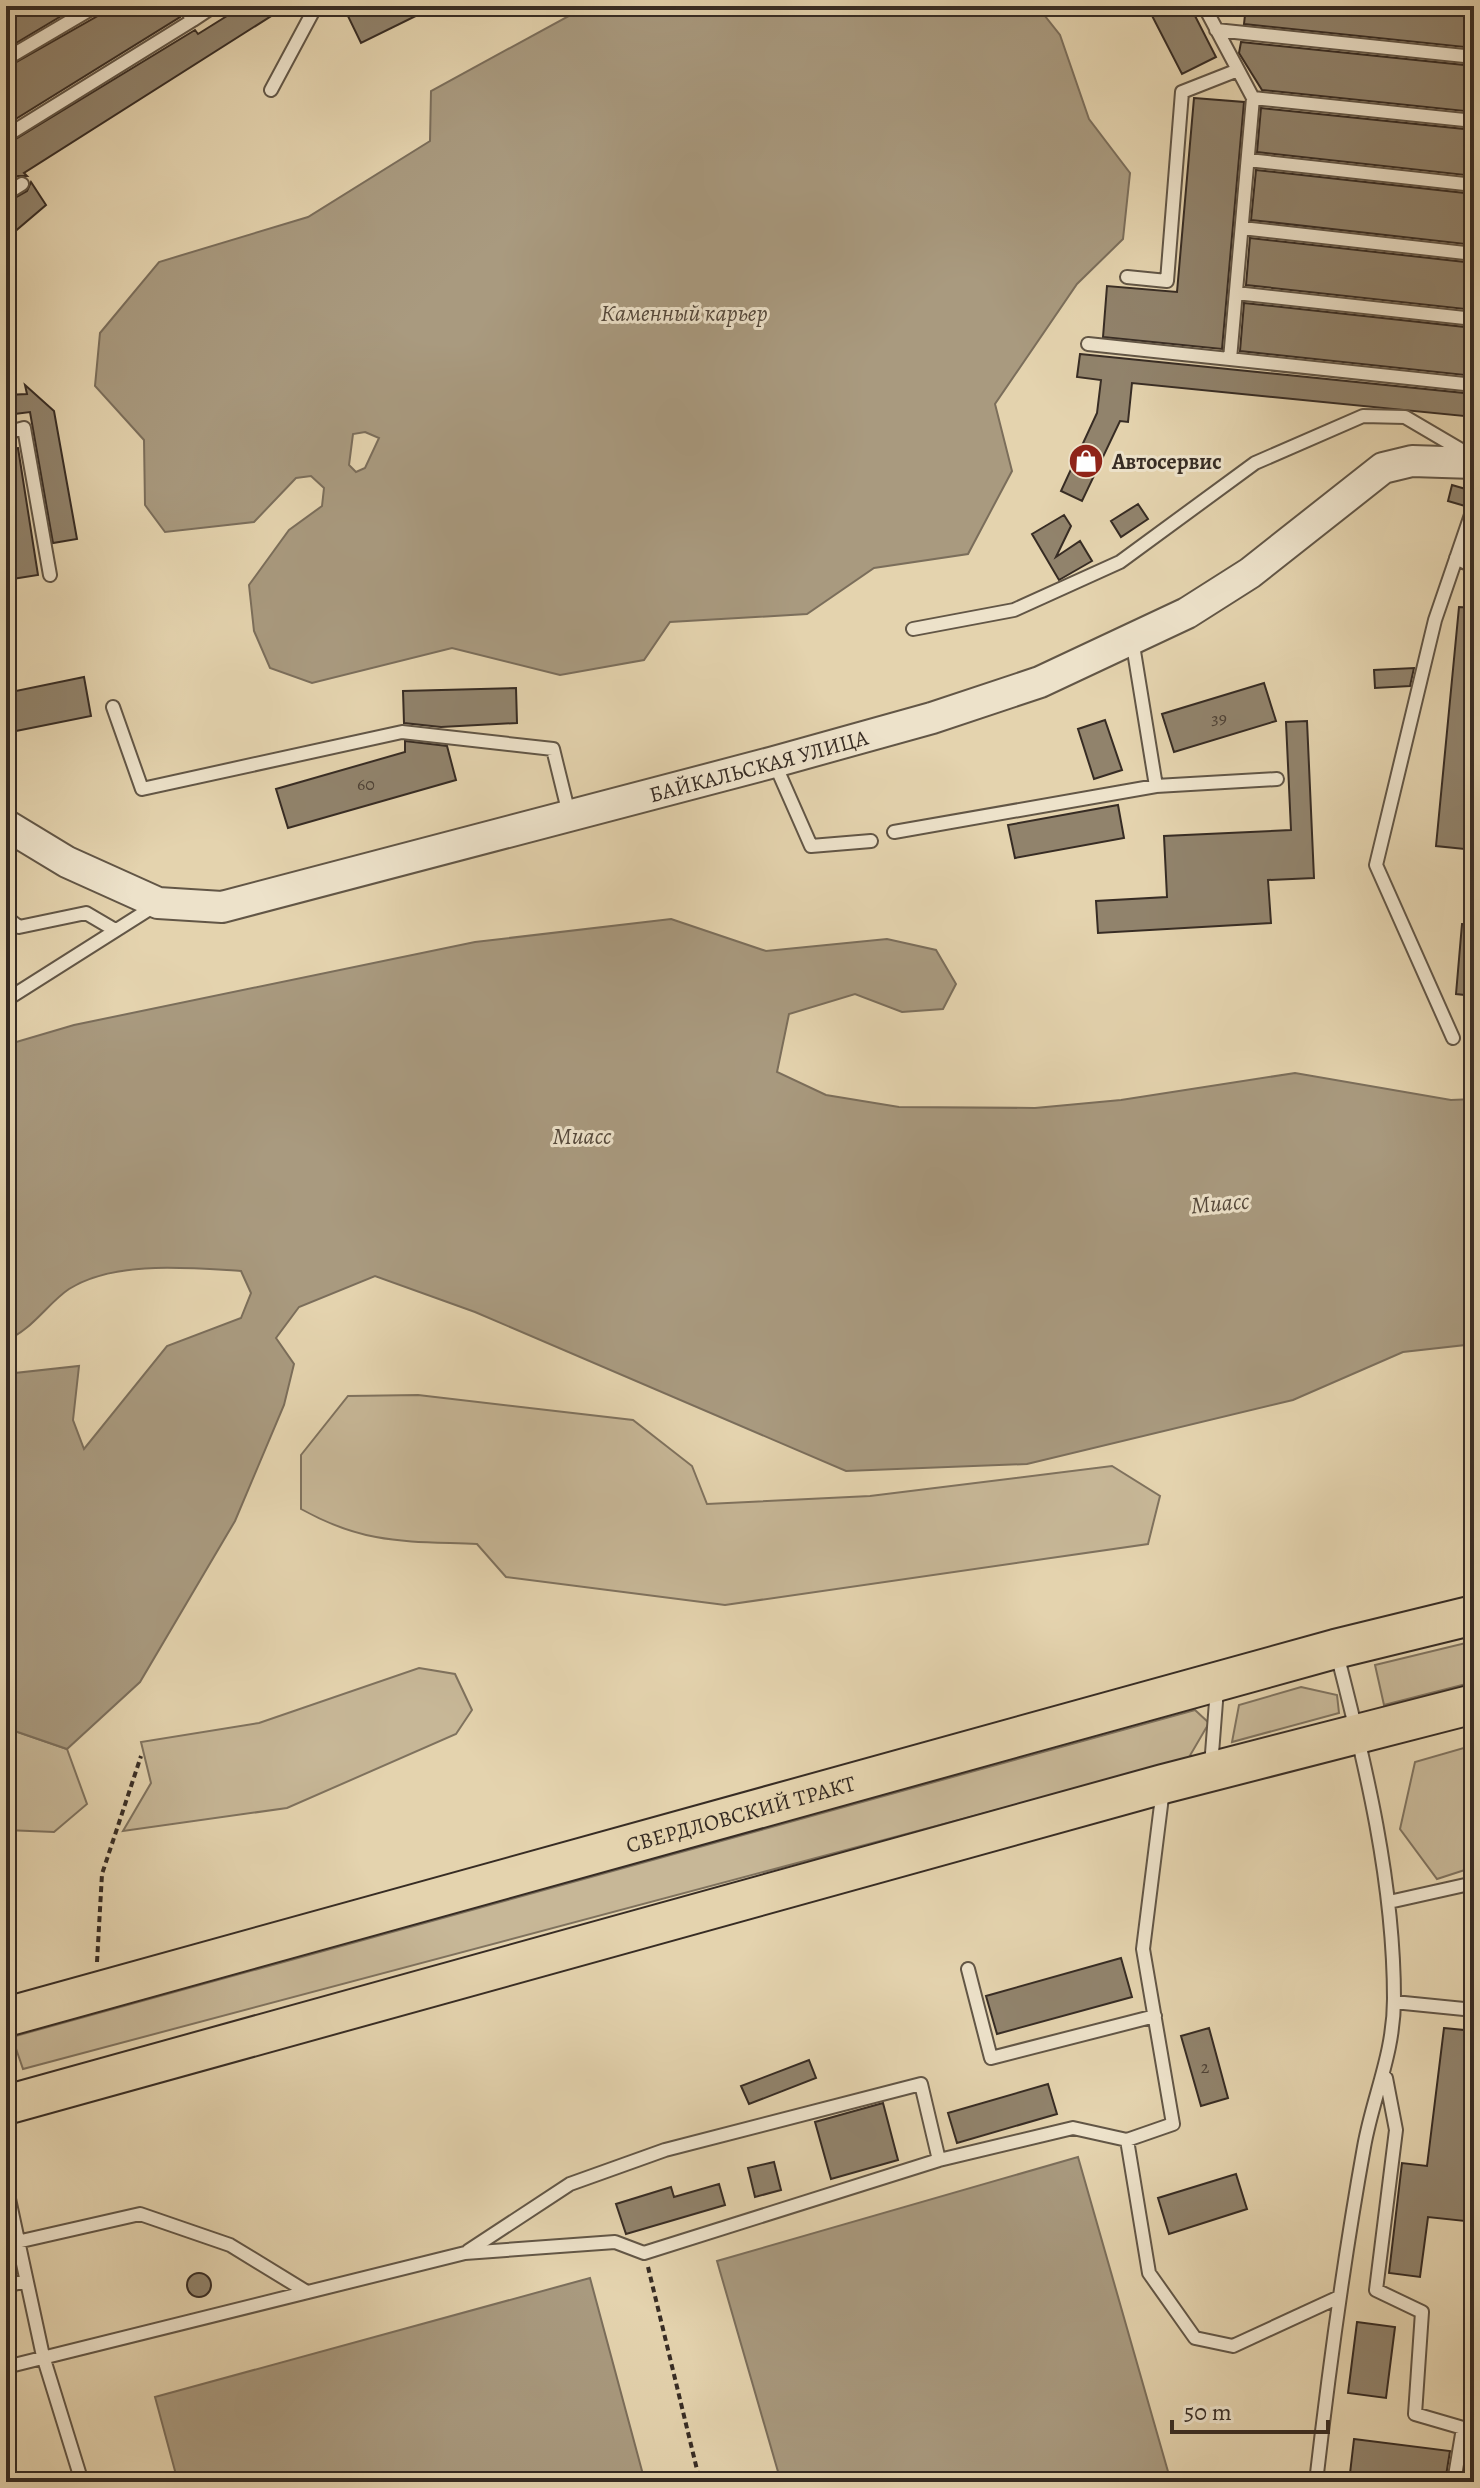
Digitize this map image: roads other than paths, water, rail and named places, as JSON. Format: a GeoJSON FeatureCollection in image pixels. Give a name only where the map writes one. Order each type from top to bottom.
{"type":"FeatureCollection","features":[{"type":"Feature","properties":{"kind":"main road","name":"СВЕРДЛОВСКИЙ ТРАКТ"},"geometry":{"type":"LineString","coordinates":[[6,2017],[1218,1681],[1474,1615]]}},
{"type":"Feature","properties":{"kind":"main road"},"geometry":{"type":"LineString","coordinates":[[6,2105],[1163,1784],[1474,1704]]}},
{"type":"Feature","properties":{"kind":"street","name":"БАЙКАЛЬСКАЯ УЛИЦА"},"geometry":{"type":"LineString","coordinates":[[6,825],[67,862],[158,903],[222,907],[774,762],[932,718],[1040,682],[1187,613],[1250,573],[1383,468],[1412,461],[1474,460]]}},
{"type":"Feature","properties":{"kind":"lane"},"geometry":{"type":"LineString","coordinates":[[6,59],[96,6]]}},
{"type":"Feature","properties":{"kind":"lane"},"geometry":{"type":"LineString","coordinates":[[184,6],[193,20]]}},
{"type":"Feature","properties":{"kind":"lane"},"geometry":{"type":"LineString","coordinates":[[6,136],[214,6]]}},
{"type":"Feature","properties":{"kind":"lane"},"geometry":{"type":"LineString","coordinates":[[271,90],[316,6]]}},
{"type":"Feature","properties":{"kind":"lane"},"geometry":{"type":"LineString","coordinates":[[1204,6],[1253,98],[1230,359]]}},
{"type":"Feature","properties":{"kind":"lane"},"geometry":{"type":"LineString","coordinates":[[1216,30],[1474,57]]}},
{"type":"Feature","properties":{"kind":"lane"},"geometry":{"type":"LineString","coordinates":[[1127,277],[1167,281],[1182,92],[1238,70]]}},
{"type":"Feature","properties":{"kind":"lane"},"geometry":{"type":"LineString","coordinates":[[1253,98],[1474,121]]}},
{"type":"Feature","properties":{"kind":"lane"},"geometry":{"type":"LineString","coordinates":[[1248,160],[1474,185]]}},
{"type":"Feature","properties":{"kind":"lane"},"geometry":{"type":"LineString","coordinates":[[6,194],[22,184]]}},
{"type":"Feature","properties":{"kind":"lane"},"geometry":{"type":"LineString","coordinates":[[1242,228],[1474,254]]}},
{"type":"Feature","properties":{"kind":"lane"},"geometry":{"type":"LineString","coordinates":[[1236,293],[1474,319]]}},
{"type":"Feature","properties":{"kind":"lane"},"geometry":{"type":"LineString","coordinates":[[1088,344],[1474,385]]}},
{"type":"Feature","properties":{"kind":"lane"},"geometry":{"type":"LineString","coordinates":[[913,629],[1014,610],[1120,562],[1255,463],[1363,416],[1405,417],[1474,460]]}},
{"type":"Feature","properties":{"kind":"lane"},"geometry":{"type":"LineString","coordinates":[[6,433],[24,428],[50,575]]}},
{"type":"Feature","properties":{"kind":"lane"},"geometry":{"type":"LineString","coordinates":[[1453,1038],[1376,865],[1435,620],[1474,506]]}},
{"type":"Feature","properties":{"kind":"lane"},"geometry":{"type":"LineString","coordinates":[[1456,558],[1474,567]]}},
{"type":"Feature","properties":{"kind":"lane"},"geometry":{"type":"LineString","coordinates":[[1132,639],[1156,786]]}},
{"type":"Feature","properties":{"kind":"lane"},"geometry":{"type":"LineString","coordinates":[[113,707],[142,789],[402,732],[553,749],[569,814]]}},
{"type":"Feature","properties":{"kind":"lane"},"geometry":{"type":"LineString","coordinates":[[774,762],[811,846],[871,841]]}},
{"type":"Feature","properties":{"kind":"lane"},"geometry":{"type":"LineString","coordinates":[[894,832],[1156,786],[1277,779]]}},
{"type":"Feature","properties":{"kind":"lane"},"geometry":{"type":"LineString","coordinates":[[6,1000],[158,903]]}},
{"type":"Feature","properties":{"kind":"lane"},"geometry":{"type":"LineString","coordinates":[[6,917],[19,927],[86,913],[115,930]]}},
{"type":"Feature","properties":{"kind":"lane"},"geometry":{"type":"LineString","coordinates":[[1316,2482],[1337,2298],[1366,2136],[1385,2075],[1394,2002],[1389,1902],[1358,1734],[1335,1649]]}},
{"type":"Feature","properties":{"kind":"lane"},"geometry":{"type":"LineString","coordinates":[[1210,1773],[1218,1681]]}},
{"type":"Feature","properties":{"kind":"lane"},"geometry":{"type":"LineString","coordinates":[[6,2367],[465,2253],[615,2242],[644,2253],[939,2160],[1073,2128],[1127,2140],[1173,2124],[1143,1949],[1163,1784]]}},
{"type":"Feature","properties":{"kind":"lane"},"geometry":{"type":"LineString","coordinates":[[1389,1902],[1474,1883]]}},
{"type":"Feature","properties":{"kind":"lane"},"geometry":{"type":"LineString","coordinates":[[968,1969],[991,2058],[1155,2016]]}},
{"type":"Feature","properties":{"kind":"lane"},"geometry":{"type":"LineString","coordinates":[[1394,2002],[1474,2010]]}},
{"type":"Feature","properties":{"kind":"lane"},"geometry":{"type":"LineString","coordinates":[[1385,2075],[1396,2130],[1376,2290],[1422,2312],[1415,2414],[1463,2428],[1454,2482]]}},
{"type":"Feature","properties":{"kind":"lane"},"geometry":{"type":"LineString","coordinates":[[465,2253],[570,2184],[665,2150],[921,2084],[939,2160]]}},
{"type":"Feature","properties":{"kind":"lane"},"geometry":{"type":"LineString","coordinates":[[1127,2140],[1149,2273],[1195,2338],[1233,2346],[1337,2298]]}},
{"type":"Feature","properties":{"kind":"lane"},"geometry":{"type":"LineString","coordinates":[[6,2185],[43,2356],[82,2482]]}},
{"type":"Feature","properties":{"kind":"lane"},"geometry":{"type":"LineString","coordinates":[[17,2242],[140,2214],[230,2245],[307,2292]]}},
{"type":"Feature","properties":{"kind":"lane"},"geometry":{"type":"LineString","coordinates":[[6,2286],[26,2281]]}},
{"type":"Feature","properties":{"kind":"water","name":"Каменный карьер"},"geometry":{"type":"Polygon","coordinates":[[[587,6],[1037,6],[1060,35],[1089,119],[1130,173],[1123,239],[1077,284],[995,404],[1012,471],[968,554],[874,568],[807,614],[670,622],[644,660],[560,675],[452,648],[312,683],[270,668],[254,631],[249,585],[289,530],[322,506],[324,488],[311,476],[296,478],[254,522],[165,532],[145,505],[144,440],[95,386],[100,333],[159,262],[308,217],[430,141],[431,91],[587,6]],[[365,432],[353,434],[349,465],[356,472],[365,468],[379,438],[365,432]]]}},
{"type":"Feature","properties":{"kind":"water","name":"Миасс"},"geometry":{"type":"Polygon","coordinates":[[[671,919],[766,951],[887,939],[936,950],[956,984],[943,1009],[902,1012],[855,994],[789,1014],[777,1072],[826,1095],[899,1107],[1035,1108],[1121,1100],[1295,1073],[1451,1100],[1474,1099],[1474,1344],[1403,1352],[1293,1400],[1027,1464],[846,1471],[475,1312],[375,1276],[299,1307],[276,1338],[294,1364],[284,1405],[235,1521],[140,1682],[67,1749],[6,1728],[6,1374],[79,1366],[73,1420],[84,1449],[167,1346],[241,1318],[251,1293],[241,1271],[153,1268],[108,1274],[69,1289],[23,1331],[6,1340],[6,1045],[74,1025],[475,942],[671,919]]]}},
{"type":"Feature","properties":{"kind":"water"},"geometry":{"type":"Polygon","coordinates":[[[1078,2157],[1171,2482],[781,2482],[717,2261],[1078,2157]]]}},
{"type":"Feature","properties":{"kind":"water"},"geometry":{"type":"Polygon","coordinates":[[[590,2278],[645,2482],[178,2482],[155,2397],[590,2278]]]}},
{"type":"Feature","properties":{"kind":"place","name":"Автосервис"},"geometry":{"type":"Point","coordinates":[1086,461]}}]}
